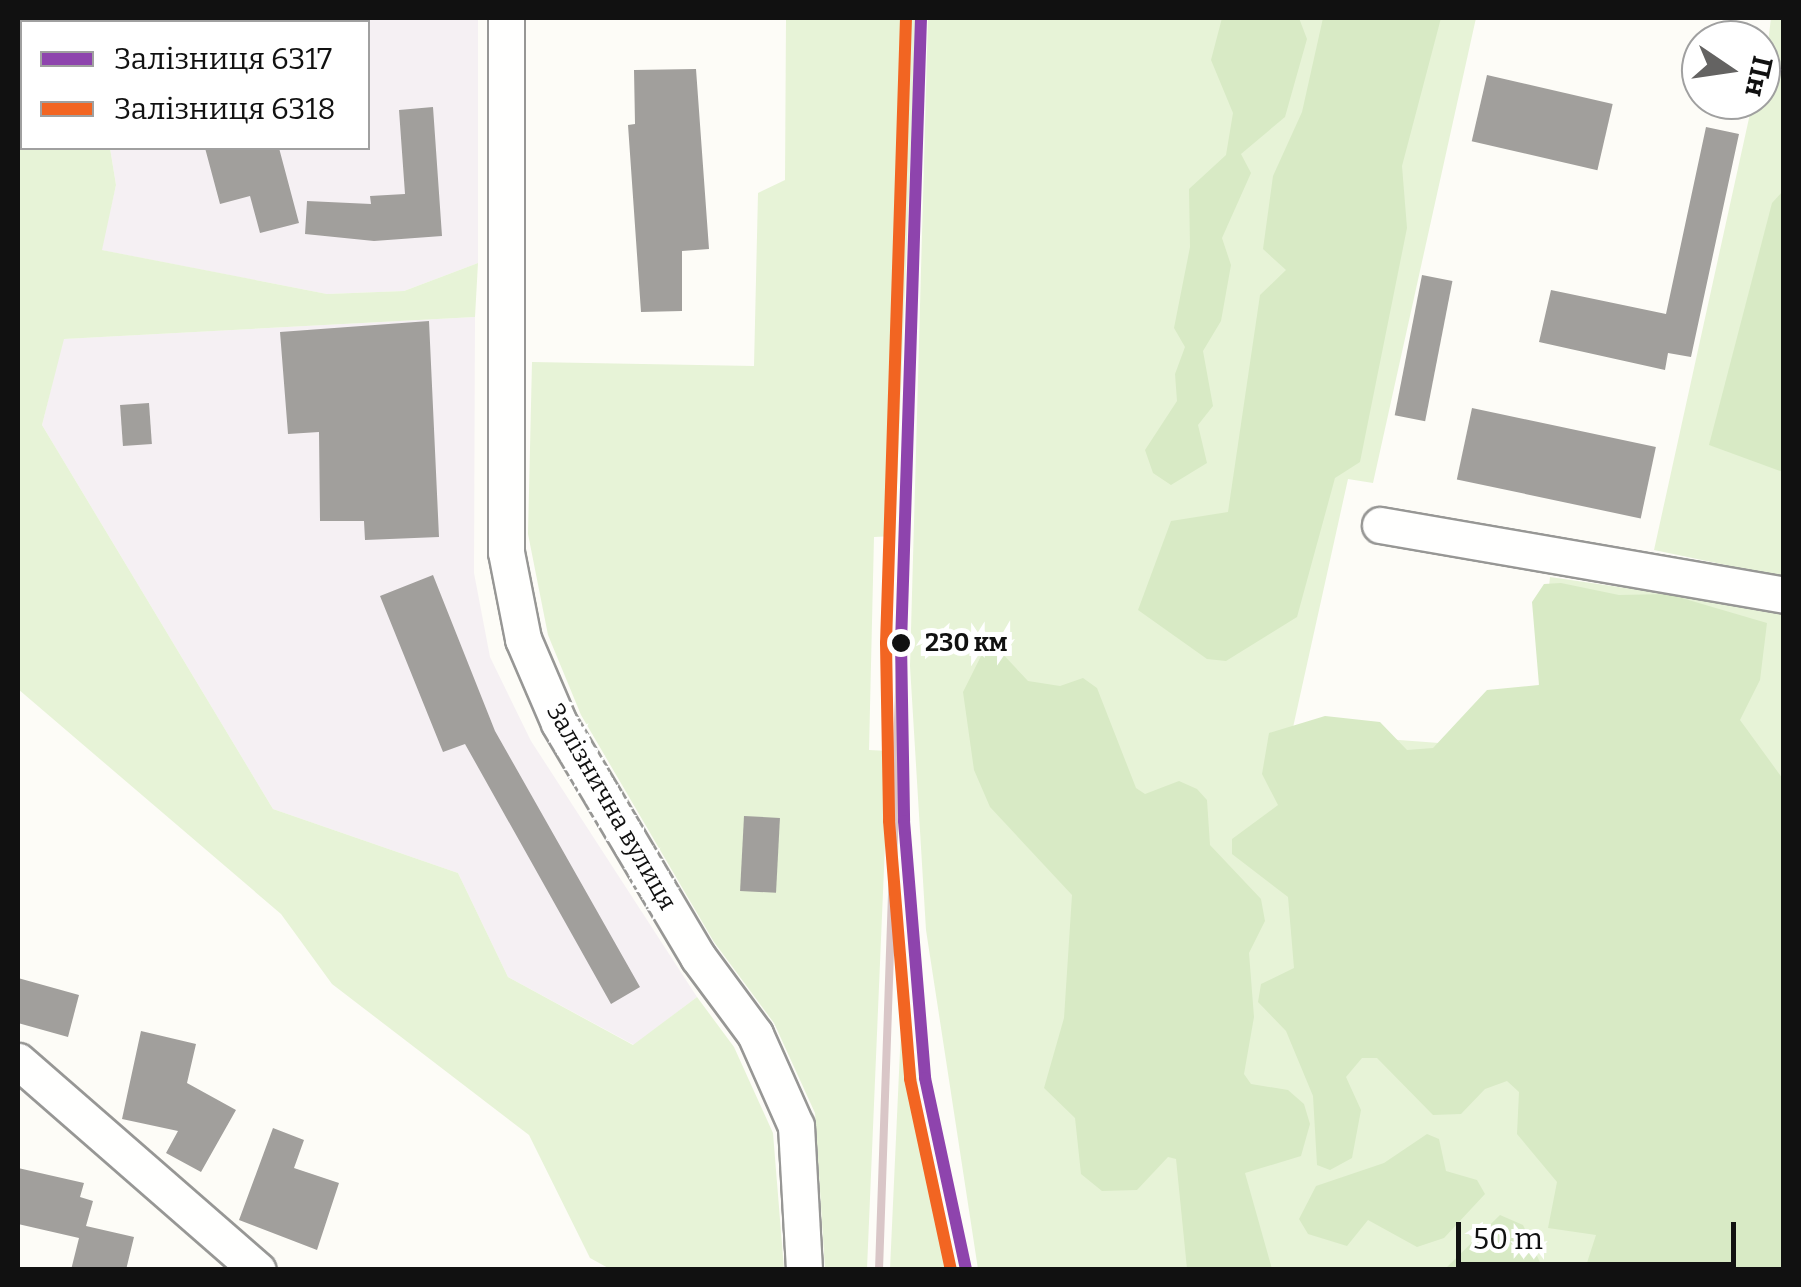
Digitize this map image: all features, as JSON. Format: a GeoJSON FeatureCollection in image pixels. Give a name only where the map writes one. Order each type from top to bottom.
{"type":"FeatureCollection","features":[{"type":"Feature","properties":{"kind":"street","name":"Залізнична вулиця"},"geometry":{"type":"LineString","coordinates":[[506,18],[506,552],[522,639],[558,723],[698,957],[755,1034],[796,1126],[804,1270]]}},
{"type":"Feature","properties":{"kind":"street"},"geometry":{"type":"LineString","coordinates":[[1380,525],[1784,594]]}},
{"type":"Feature","properties":{"kind":"street"},"geometry":{"type":"LineString","coordinates":[[18,1061],[258,1270]]}},
{"type":"Feature","properties":{"kind":"shaded area"},"geometry":{"type":"Polygon","coordinates":[[[87,18],[478,18],[478,263],[404,291],[327,294],[101,250],[116,185],[110,150],[370,150],[370,20],[87,18]]]}},
{"type":"Feature","properties":{"kind":"shaded area"},"geometry":{"type":"Polygon","coordinates":[[[475,317],[474,573],[490,657],[531,741],[697,997],[634,1045],[508,977],[458,873],[273,809],[42,425],[63,339],[475,317]]]}},
{"type":"Feature","properties":{"kind":"green space"},"geometry":{"type":"Polygon","coordinates":[[[18,18],[87,18],[20,20],[20,150],[110,150],[116,185],[102,250],[327,294],[404,291],[478,263],[475,317],[64,339],[42,425],[273,809],[458,873],[508,977],[633,1045],[697,997],[734,1047],[773,1133],[784,1269],[610,1269],[590,1258],[529,1135],[332,984],[281,914],[18,689],[18,18]]]}},
{"type":"Feature","properties":{"kind":"green space"},"geometry":{"type":"Polygon","coordinates":[[[786,18],[916,18],[895,536],[874,537],[869,750],[889,751],[867,1269],[825,1269],[815,1113],[774,1023],[714,942],[581,715],[548,635],[528,534],[532,362],[754,366],[758,193],[785,180],[786,18]]]}},
{"type":"Feature","properties":{"kind":"green space"},"geometry":{"type":"Polygon","coordinates":[[[928,18],[1476,18],[1373,483],[1348,479],[1292,732],[1532,750],[1550,577],[1783,611],[1783,1269],[978,1269],[926,930],[910,666],[928,18]]]}},
{"type":"Feature","properties":{"kind":"green space"},"geometry":{"type":"Polygon","coordinates":[[[1222,18],[1299,18],[1307,39],[1285,117],[1241,154],[1251,173],[1222,238],[1231,265],[1221,321],[1203,351],[1213,406],[1198,425],[1207,463],[1171,485],[1153,473],[1145,450],[1177,401],[1175,374],[1185,347],[1174,328],[1190,247],[1189,189],[1226,155],[1233,113],[1211,60],[1222,18]]]}},
{"type":"Feature","properties":{"kind":"green space"},"geometry":{"type":"Polygon","coordinates":[[[1323,18],[1441,18],[1402,166],[1407,228],[1360,462],[1335,478],[1297,617],[1226,661],[1207,659],[1138,610],[1171,521],[1228,512],[1260,295],[1286,270],[1263,249],[1273,176],[1302,112],[1323,18]]]}},
{"type":"Feature","properties":{"kind":"green space"},"geometry":{"type":"Polygon","coordinates":[[[1783,18],[1783,577],[1654,550],[1749,120],[1781,120],[1781,20],[1771,20],[1783,18]]]}},
{"type":"Feature","properties":{"kind":"green space"},"geometry":{"type":"Polygon","coordinates":[[[1783,191],[1783,472],[1709,445],[1772,203],[1783,191]]]}},
{"type":"Feature","properties":{"kind":"green space"},"geometry":{"type":"Polygon","coordinates":[[[1561,583],[1619,595],[1668,594],[1767,623],[1760,680],[1740,720],[1783,779],[1782,1269],[1585,1269],[1596,1235],[1548,1228],[1557,1182],[1517,1134],[1519,1092],[1507,1081],[1485,1089],[1461,1114],[1433,1115],[1377,1058],[1362,1058],[1346,1077],[1361,1110],[1352,1158],[1330,1170],[1317,1165],[1313,1096],[1286,1031],[1258,1002],[1261,984],[1294,968],[1288,897],[1232,854],[1232,839],[1278,805],[1262,774],[1269,733],[1325,716],[1380,722],[1407,750],[1433,748],[1487,690],[1539,685],[1532,602],[1544,584],[1561,583]]]}},
{"type":"Feature","properties":{"kind":"green space"},"geometry":{"type":"Polygon","coordinates":[[[999,650],[1028,681],[1060,686],[1083,678],[1097,688],[1136,788],[1145,794],[1179,781],[1197,789],[1207,800],[1210,845],[1261,899],[1265,921],[1249,953],[1254,1017],[1244,1074],[1251,1084],[1288,1090],[1304,1104],[1310,1124],[1301,1156],[1245,1173],[1272,1269],[1187,1269],[1176,1159],[1168,1157],[1137,1190],[1102,1191],[1081,1174],[1075,1118],[1044,1088],[1064,1018],[1072,895],[990,807],[974,770],[963,692],[982,654],[999,650]]]}},
{"type":"Feature","properties":{"kind":"green space"},"geometry":{"type":"Polygon","coordinates":[[[903,985],[929,1161],[949,1269],[890,1269],[903,985]]]}},
{"type":"Feature","properties":{"kind":"green space"},"geometry":{"type":"Polygon","coordinates":[[[1427,1134],[1439,1139],[1446,1171],[1477,1180],[1485,1194],[1444,1238],[1417,1247],[1368,1220],[1347,1246],[1308,1234],[1299,1219],[1316,1186],[1384,1163],[1427,1134]]]}},
{"type":"Feature","properties":{"kind":"green space"},"geometry":{"type":"Polygon","coordinates":[[[1500,1215],[1523,1225],[1543,1269],[1445,1269],[1500,1215]]]}},
{"type":"Feature","properties":{"kind":"building"},"geometry":{"type":"Polygon","coordinates":[[[696,69],[709,249],[682,251],[682,311],[641,312],[628,125],[635,124],[634,70],[696,69]]]}},
{"type":"Feature","properties":{"kind":"building"},"geometry":{"type":"Polygon","coordinates":[[[1487,75],[1613,104],[1597,170],[1472,141],[1487,75]]]}},
{"type":"Feature","properties":{"kind":"building"},"geometry":{"type":"Polygon","coordinates":[[[433,107],[442,236],[374,241],[305,234],[307,201],[371,204],[370,196],[405,194],[399,110],[433,107]]]}},
{"type":"Feature","properties":{"kind":"building"},"geometry":{"type":"Polygon","coordinates":[[[1706,127],[1739,134],[1691,357],[1668,353],[1665,370],[1539,342],[1551,290],[1666,314],[1706,127]]]}},
{"type":"Feature","properties":{"kind":"building"},"geometry":{"type":"Polygon","coordinates":[[[206,150],[280,150],[299,223],[260,233],[250,196],[220,204],[206,150]]]}},
{"type":"Feature","properties":{"kind":"building"},"geometry":{"type":"Polygon","coordinates":[[[1422,275],[1452,281],[1425,421],[1395,415],[1422,275]]]}},
{"type":"Feature","properties":{"kind":"building"},"geometry":{"type":"Polygon","coordinates":[[[429,321],[439,537],[365,540],[364,521],[320,521],[319,432],[288,434],[280,332],[429,321]]]}},
{"type":"Feature","properties":{"kind":"building"},"geometry":{"type":"Polygon","coordinates":[[[149,403],[152,444],[123,446],[120,405],[149,403]]]}},
{"type":"Feature","properties":{"kind":"building"},"geometry":{"type":"Polygon","coordinates":[[[1472,408],[1656,447],[1641,518],[1457,479],[1472,408]]]}},
{"type":"Feature","properties":{"kind":"building"},"geometry":{"type":"Polygon","coordinates":[[[433,575],[495,731],[640,987],[611,1004],[465,744],[443,752],[380,596],[433,575]]]}},
{"type":"Feature","properties":{"kind":"building"},"geometry":{"type":"Polygon","coordinates":[[[744,816],[780,818],[776,893],[740,891],[744,816]]]}},
{"type":"Feature","properties":{"kind":"building"},"geometry":{"type":"Polygon","coordinates":[[[18,978],[79,995],[68,1037],[18,1023],[18,978]]]}},
{"type":"Feature","properties":{"kind":"building"},"geometry":{"type":"Polygon","coordinates":[[[141,1031],[196,1044],[187,1083],[236,1110],[201,1172],[166,1153],[178,1131],[122,1119],[141,1031]]]}},
{"type":"Feature","properties":{"kind":"building"},"geometry":{"type":"Polygon","coordinates":[[[273,1128],[304,1140],[294,1168],[339,1183],[317,1250],[239,1220],[273,1128]]]}},
{"type":"Feature","properties":{"kind":"building"},"geometry":{"type":"Polygon","coordinates":[[[18,1168],[84,1183],[80,1197],[93,1201],[86,1226],[134,1237],[126,1270],[71,1270],[79,1238],[18,1224],[18,1168]]]}},
{"type":"Feature","properties":{"kind":"railway"},"geometry":{"type":"LineString","coordinates":[[879,1270],[900,663]]}},
{"type":"Feature","properties":{"kind":"rail line","name":"6318"},"geometry":{"type":"LineString","coordinates":[[906,18],[886,643],[889,821],[910,1079],[951,1270]]}},
{"type":"Feature","properties":{"kind":"rail line","name":"6317"},"geometry":{"type":"LineString","coordinates":[[921,18],[901,643],[904,821],[925,1078],[966,1270]]}},
{"type":"Feature","properties":{"kind":"place","name":"230 км"},"geometry":{"type":"Point","coordinates":[901,643]}}]}
